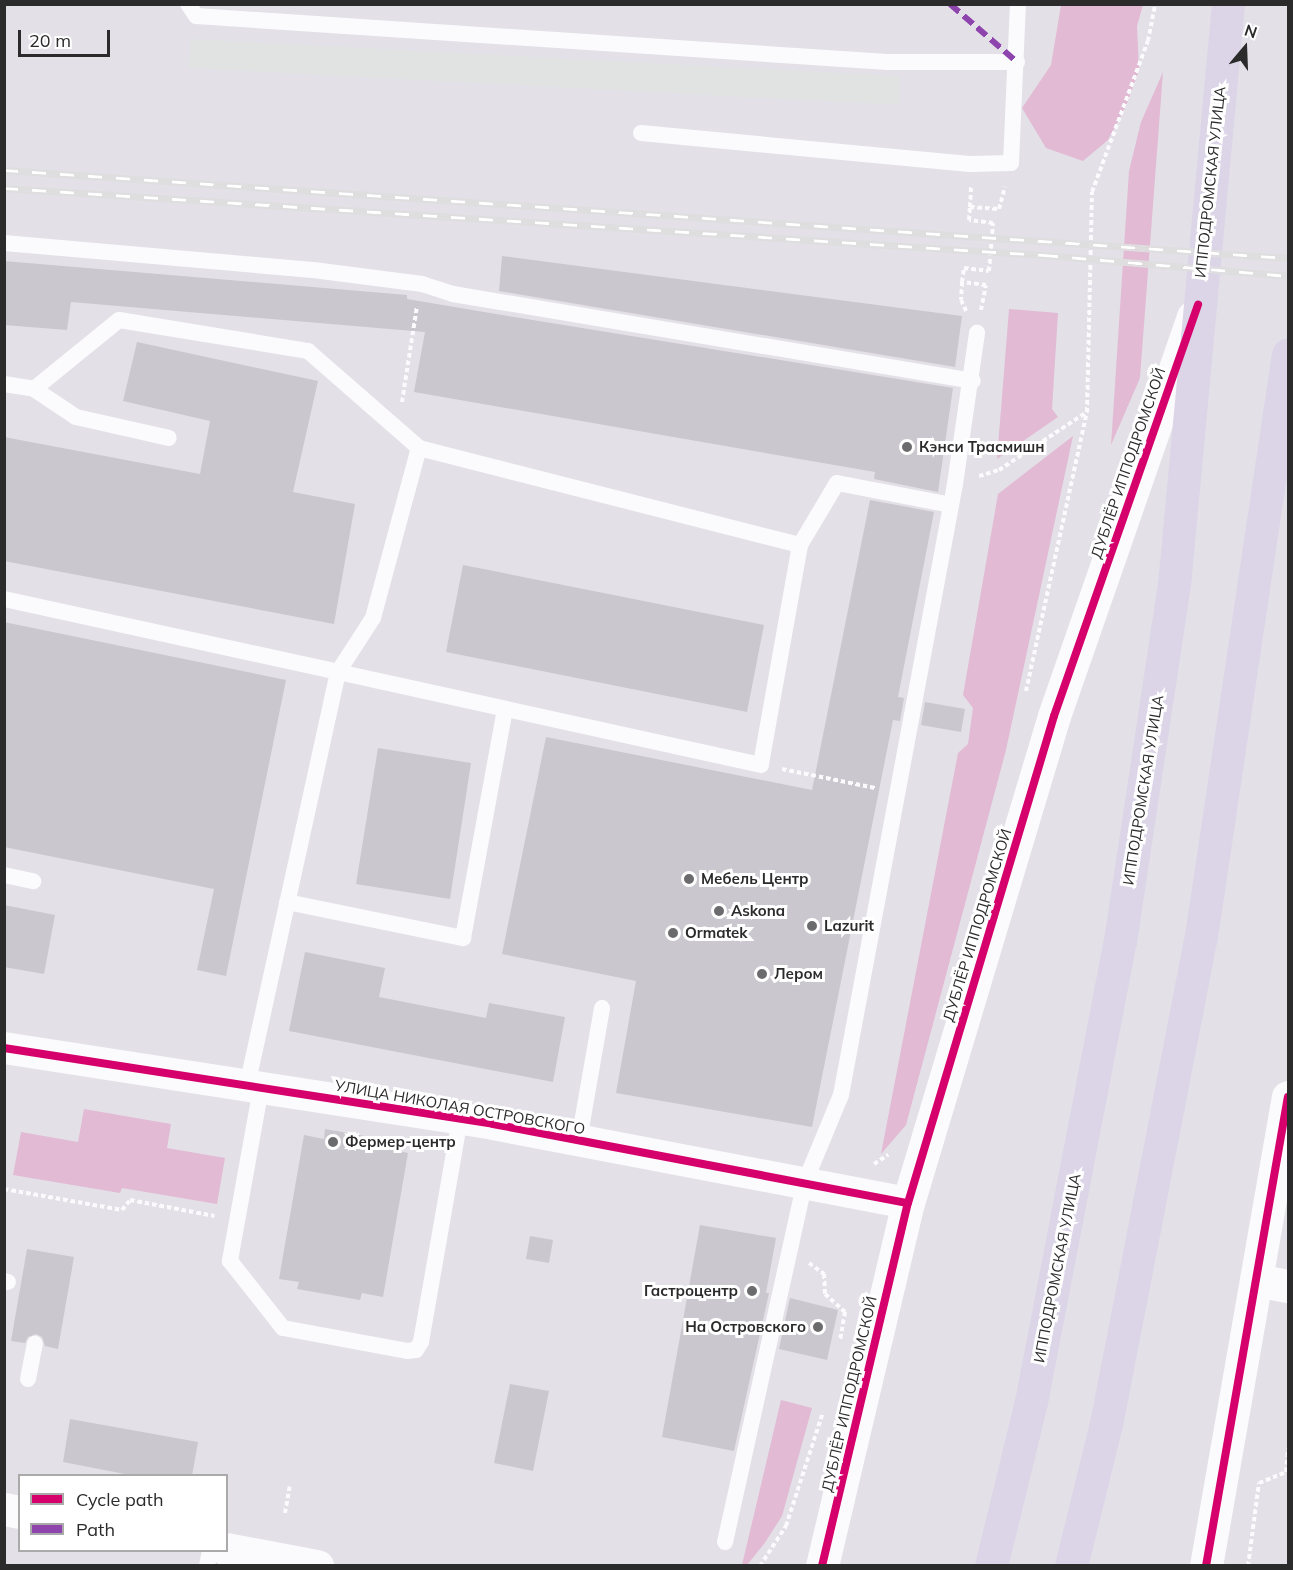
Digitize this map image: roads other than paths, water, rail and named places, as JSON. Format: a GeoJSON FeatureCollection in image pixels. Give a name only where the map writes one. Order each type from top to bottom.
{"type":"FeatureCollection","features":[{"type":"Feature","properties":{"kind":"highway","name":"ИППОДРОМСКАЯ УЛИЦА"},"geometry":{"type":"LineString","coordinates":[[991,1566],[1031,1402],[1120,941],[1174,585],[1198,304],[1228,4]]}},
{"type":"Feature","properties":{"kind":"highway"},"geometry":{"type":"LineString","coordinates":[[1071,1566],[1106,1424],[1201,936],[1288,354]]}},
{"type":"Feature","properties":{"kind":"street","name":"ДУБЛЁР ИППОДРОМСКОЙ"},"geometry":{"type":"LineString","coordinates":[[822,1566],[908,1203],[1054,716],[1198,304]]}},
{"type":"Feature","properties":{"kind":"street","name":"УЛИЦА НИКОЛАЯ ОСТРОВСКОГО"},"geometry":{"type":"LineString","coordinates":[[4,1048],[460,1119],[908,1203]]}},
{"type":"Feature","properties":{"kind":"street"},"geometry":{"type":"LineString","coordinates":[[1206,1566],[1288,1097]]}},
{"type":"Feature","properties":{"kind":"street"},"geometry":{"type":"LineString","coordinates":[[1256,1281],[1288,1286]]}},
{"type":"Feature","properties":{"kind":"street"},"geometry":{"type":"LineString","coordinates":[[228,1549],[317,1566]]}},
{"type":"Feature","properties":{"kind":"lane"},"geometry":{"type":"LineString","coordinates":[[188,4],[196,16],[887,62],[1017,62]]}},
{"type":"Feature","properties":{"kind":"lane"},"geometry":{"type":"LineString","coordinates":[[641,133],[970,164],[1011,163],[1018,4]]}},
{"type":"Feature","properties":{"kind":"lane"},"geometry":{"type":"LineString","coordinates":[[4,243],[321,271],[422,285],[453,294],[973,381]]}},
{"type":"Feature","properties":{"kind":"lane"},"geometry":{"type":"LineString","coordinates":[[34,389],[119,320],[308,351],[419,448],[800,545]]}},
{"type":"Feature","properties":{"kind":"lane"},"geometry":{"type":"LineString","coordinates":[[725,1542],[804,1182],[841,1095],[951,505],[973,381],[977,333]]}},
{"type":"Feature","properties":{"kind":"lane"},"geometry":{"type":"LineString","coordinates":[[4,384],[34,389],[76,417],[169,438]]}},
{"type":"Feature","properties":{"kind":"lane"},"geometry":{"type":"LineString","coordinates":[[419,448],[373,618],[338,672],[287,903],[254,1087],[238,1220],[230,1261],[283,1328],[416,1350],[421,1342],[460,1119]]}},
{"type":"Feature","properties":{"kind":"lane"},"geometry":{"type":"LineString","coordinates":[[4,599],[761,765],[800,545],[837,483],[951,505]]}},
{"type":"Feature","properties":{"kind":"lane"},"geometry":{"type":"LineString","coordinates":[[287,903],[463,938],[504,709]]}},
{"type":"Feature","properties":{"kind":"lane"},"geometry":{"type":"LineString","coordinates":[[4,875],[33,881]]}},
{"type":"Feature","properties":{"kind":"lane"},"geometry":{"type":"LineString","coordinates":[[579,1140],[602,1008]]}},
{"type":"Feature","properties":{"kind":"lane"},"geometry":{"type":"LineString","coordinates":[[28,1379],[35,1344]]}},
{"type":"Feature","properties":{"kind":"railway"},"geometry":{"type":"LineString","coordinates":[[4,170],[1288,258]]}},
{"type":"Feature","properties":{"kind":"railway"},"geometry":{"type":"LineString","coordinates":[[4,188],[1044,255],[1288,276]]}},
{"type":"Feature","properties":{"kind":"place","name":"Кэнси Трасмишн"},"geometry":{"type":"Point","coordinates":[907,447]}},
{"type":"Feature","properties":{"kind":"place","name":"Мебель Центр"},"geometry":{"type":"Point","coordinates":[689,879]}},
{"type":"Feature","properties":{"kind":"place","name":"Askona"},"geometry":{"type":"Point","coordinates":[719,911]}},
{"type":"Feature","properties":{"kind":"place","name":"Lazurit"},"geometry":{"type":"Point","coordinates":[812,926]}},
{"type":"Feature","properties":{"kind":"place","name":"Ormatek"},"geometry":{"type":"Point","coordinates":[673,933]}},
{"type":"Feature","properties":{"kind":"place","name":"Лером"},"geometry":{"type":"Point","coordinates":[762,974]}},
{"type":"Feature","properties":{"kind":"place","name":"Фермер-центр"},"geometry":{"type":"Point","coordinates":[333,1142]}},
{"type":"Feature","properties":{"kind":"place","name":"Гастроцентр"},"geometry":{"type":"Point","coordinates":[752,1291]}},
{"type":"Feature","properties":{"kind":"place","name":"На Островского"},"geometry":{"type":"Point","coordinates":[818,1327]}}]}
